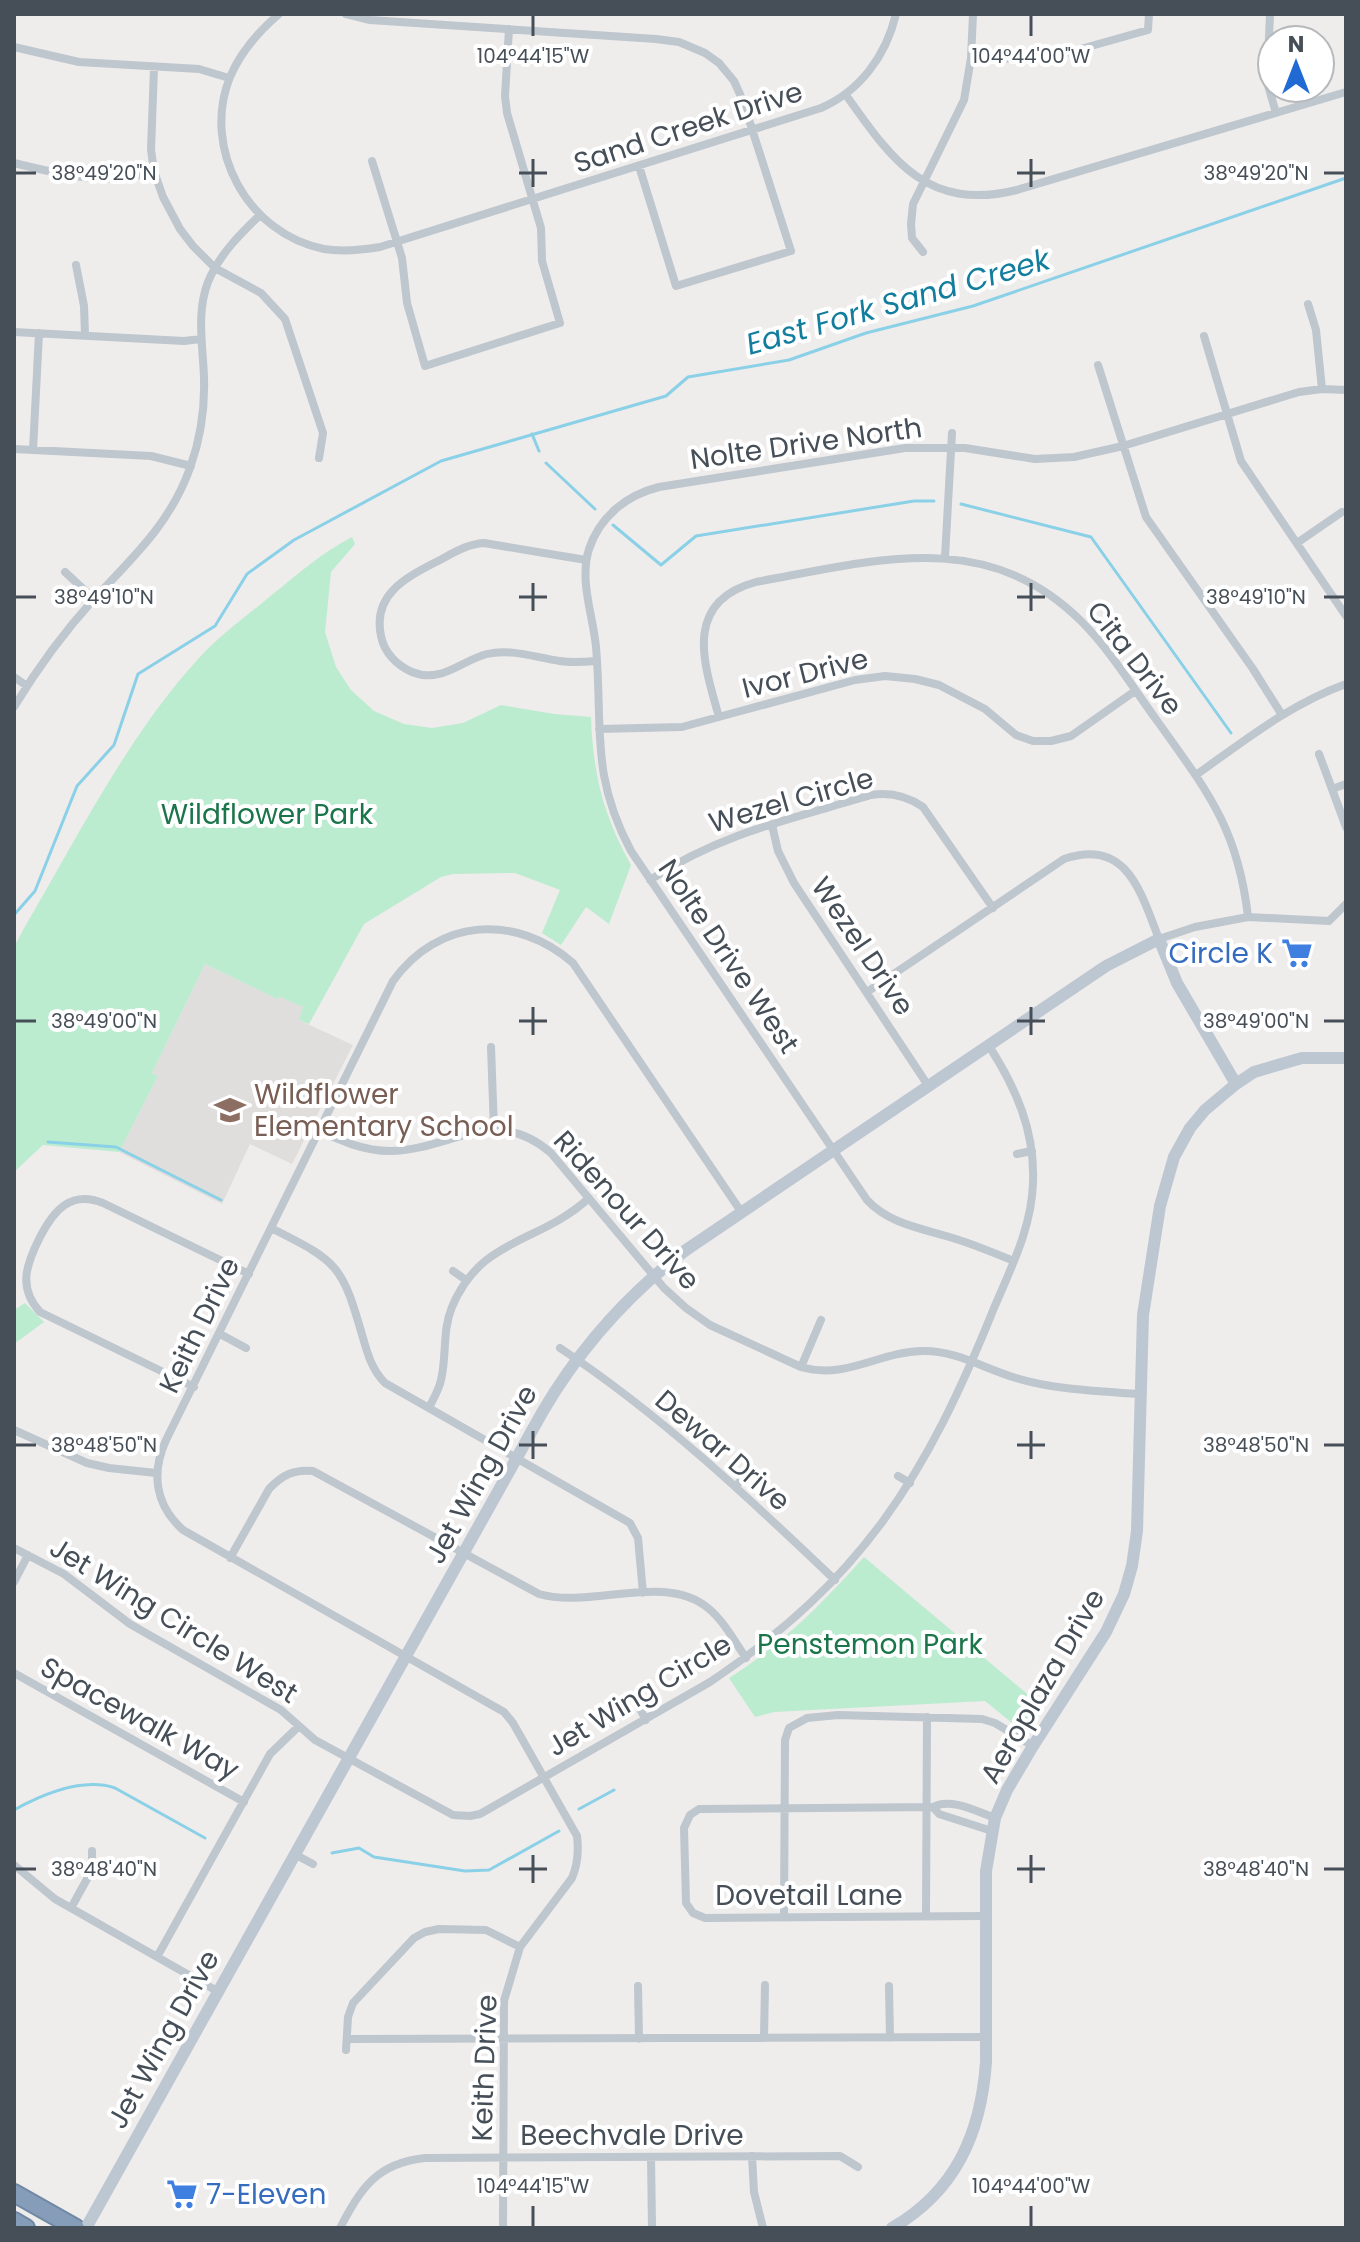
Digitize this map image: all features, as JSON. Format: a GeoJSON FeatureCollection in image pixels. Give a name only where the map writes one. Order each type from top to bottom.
{"type":"FeatureCollection","features":[{"type":"Feature","properties":{"kind":"highway"},"geometry":{"type":"LineString","coordinates":[[14,2193],[76,2228]]}},
{"type":"Feature","properties":{"kind":"highway"},"geometry":{"type":"LineString","coordinates":[[14,2221],[26,2228]]}},
{"type":"Feature","properties":{"kind":"main road","name":"Jet Wing Drive"},"geometry":{"type":"LineString","coordinates":[[86,2228],[516,1459],[576,1359],[601,1328],[655,1275],[686,1250],[1106,966],[1159,939]]}},
{"type":"Feature","properties":{"kind":"main road"},"geometry":{"type":"LineString","coordinates":[[1159,939],[1177,983],[1236,1084]]}},
{"type":"Feature","properties":{"kind":"main road","name":"Aeroplaza Drive"},"geometry":{"type":"LineString","coordinates":[[892,2228],[912,2216],[939,2190],[967,2147],[981,2109],[987,2037],[986,1871],[993,1824],[1007,1790],[1106,1632],[1128,1581],[1137,1531],[1139,1394],[1145,1297],[1168,1174],[1190,1128],[1205,1110],[1254,1072],[1287,1061],[1317,1057],[1346,1058]]}},
{"type":"Feature","properties":{"kind":"street","name":"Sand Creek Drive"},"geometry":{"type":"LineString","coordinates":[[279,14],[254,37],[229,78],[221,117],[225,151],[240,189],[260,215],[285,234],[324,249],[365,249],[397,241],[807,113],[846,95],[866,76],[882,53],[896,14]]}},
{"type":"Feature","properties":{"kind":"street"},"geometry":{"type":"LineString","coordinates":[[346,14],[370,20],[667,40],[691,46],[719,63],[739,90],[791,251],[676,286],[639,166]]}},
{"type":"Feature","properties":{"kind":"street"},"geometry":{"type":"LineString","coordinates":[[923,252],[912,238],[913,204],[964,100],[971,58],[973,14]]}},
{"type":"Feature","properties":{"kind":"street"},"geometry":{"type":"LineString","coordinates":[[971,58],[1045,59],[1148,30],[1149,14]]}},
{"type":"Feature","properties":{"kind":"street"},"geometry":{"type":"LineString","coordinates":[[1270,14],[1267,82],[1276,113]]}},
{"type":"Feature","properties":{"kind":"street"},"geometry":{"type":"LineString","coordinates":[[372,161],[405,270],[410,316],[425,366],[560,323],[542,261],[541,228],[505,105],[509,29]]}},
{"type":"Feature","properties":{"kind":"street"},"geometry":{"type":"LineString","coordinates":[[14,47],[79,62],[199,69],[229,78]]}},
{"type":"Feature","properties":{"kind":"street"},"geometry":{"type":"LineString","coordinates":[[719,63],[727,55]]}},
{"type":"Feature","properties":{"kind":"street"},"geometry":{"type":"LineString","coordinates":[[154,68],[150,133],[154,171],[180,229],[215,268],[261,293],[285,319],[323,433],[319,458]]}},
{"type":"Feature","properties":{"kind":"street"},"geometry":{"type":"LineString","coordinates":[[846,95],[890,156],[924,181],[963,194],[1003,193],[1346,92]]}},
{"type":"Feature","properties":{"kind":"street"},"geometry":{"type":"LineString","coordinates":[[14,163],[96,177],[131,177],[154,171]]}},
{"type":"Feature","properties":{"kind":"street"},"geometry":{"type":"LineString","coordinates":[[14,707],[94,599],[155,533],[175,502],[191,466],[200,433],[204,401],[201,339],[204,294],[227,249],[260,215]]}},
{"type":"Feature","properties":{"kind":"street"},"geometry":{"type":"LineString","coordinates":[[76,265],[84,306],[85,335]]}},
{"type":"Feature","properties":{"kind":"street"},"geometry":{"type":"LineString","coordinates":[[1308,304],[1316,330],[1322,389]]}},
{"type":"Feature","properties":{"kind":"street"},"geometry":{"type":"LineString","coordinates":[[14,332],[201,339]]}},
{"type":"Feature","properties":{"kind":"street"},"geometry":{"type":"LineString","coordinates":[[33,450],[39,333]]}},
{"type":"Feature","properties":{"kind":"street"},"geometry":{"type":"LineString","coordinates":[[1204,336],[1247,472],[1346,616]]}},
{"type":"Feature","properties":{"kind":"street"},"geometry":{"type":"LineString","coordinates":[[1098,365],[1141,508],[1282,715]]}},
{"type":"Feature","properties":{"kind":"street","name":"Nolte Drive North"},"geometry":{"type":"LineString","coordinates":[[586,560],[596,533],[608,516],[628,499],[650,489],[893,449],[951,447],[1047,459],[1074,457],[1123,446],[1299,392],[1346,390]]}},
{"type":"Feature","properties":{"kind":"street"},"geometry":{"type":"LineString","coordinates":[[945,557],[952,433]]}},
{"type":"Feature","properties":{"kind":"street"},"geometry":{"type":"LineString","coordinates":[[14,449],[151,456],[191,466]]}},
{"type":"Feature","properties":{"kind":"street"},"geometry":{"type":"LineString","coordinates":[[1297,543],[1342,512]]}},
{"type":"Feature","properties":{"kind":"street"},"geometry":{"type":"LineString","coordinates":[[586,560],[484,543],[472,545],[413,573],[394,586],[381,610],[380,631],[386,651],[398,664],[428,676],[444,674],[480,656],[494,653],[564,662],[597,661]]}},
{"type":"Feature","properties":{"kind":"street","name":"Cita Drive"},"geometry":{"type":"LineString","coordinates":[[719,717],[704,665],[703,640],[713,613],[734,590],[756,582],[913,557],[945,557],[1000,568],[1040,586],[1055,597],[1099,641],[1196,775],[1221,815],[1237,853],[1248,917]]}},
{"type":"Feature","properties":{"kind":"street","name":"Nolte Drive West"},"geometry":{"type":"LineString","coordinates":[[586,560],[586,589],[597,661],[601,767],[609,802],[631,851],[867,1200],[883,1215],[1014,1261]]}},
{"type":"Feature","properties":{"kind":"street"},"geometry":{"type":"LineString","coordinates":[[65,572],[94,599]]}},
{"type":"Feature","properties":{"kind":"street","name":"Ivor Drive"},"geometry":{"type":"LineString","coordinates":[[599,729],[674,728],[855,680],[885,676],[939,685],[985,709],[1016,735],[1033,741],[1051,741],[1071,736],[1135,691]]}},
{"type":"Feature","properties":{"kind":"street"},"geometry":{"type":"LineString","coordinates":[[14,677],[27,686]]}},
{"type":"Feature","properties":{"kind":"street"},"geometry":{"type":"LineString","coordinates":[[1196,775],[1282,715],[1309,699],[1346,684]]}},
{"type":"Feature","properties":{"kind":"street"},"geometry":{"type":"LineString","coordinates":[[1319,754],[1346,827]]}},
{"type":"Feature","properties":{"kind":"street"},"geometry":{"type":"LineString","coordinates":[[1332,789],[1346,784]]}},
{"type":"Feature","properties":{"kind":"street","name":"Wezel Circle"},"geometry":{"type":"LineString","coordinates":[[650,880],[692,853],[722,840],[871,795],[891,794],[923,807],[993,908]]}},
{"type":"Feature","properties":{"kind":"street","name":"Wezel Drive"},"geometry":{"type":"LineString","coordinates":[[772,825],[778,851],[788,873],[929,1087]]}},
{"type":"Feature","properties":{"kind":"street"},"geometry":{"type":"LineString","coordinates":[[867,992],[1064,859],[1075,855],[1097,854],[1116,861],[1135,880],[1159,939]]}},
{"type":"Feature","properties":{"kind":"street","name":"Jet Wing Drive"},"geometry":{"type":"LineString","coordinates":[[1159,939],[1195,927],[1248,917],[1329,921],[1346,904]]}},
{"type":"Feature","properties":{"kind":"street","name":"Keith Drive"},"geometry":{"type":"LineString","coordinates":[[503,2228],[504,2001],[520,1947],[572,1878],[579,1857],[577,1836],[504,1712],[230,1558],[175,1523],[163,1506],[156,1473],[161,1451],[393,981],[409,961],[435,943],[459,933],[484,929],[510,930],[550,945],[582,973],[742,1213]]}},
{"type":"Feature","properties":{"kind":"street","name":"Jet Wing Circle"},"geometry":{"type":"LineString","coordinates":[[348,1758],[444,1811],[461,1817],[480,1814],[646,1720],[746,1658],[789,1624],[835,1580],[885,1520],[943,1425],[1014,1261],[1032,1199],[1032,1151],[1018,1098],[989,1046]]}},
{"type":"Feature","properties":{"kind":"street"},"geometry":{"type":"LineString","coordinates":[[491,1047],[494,1130]]}},
{"type":"Feature","properties":{"kind":"street","name":"Ridenour Drive"},"geometry":{"type":"LineString","coordinates":[[318,1130],[359,1147],[392,1151],[494,1130],[511,1130],[540,1144],[675,1299],[704,1321],[801,1367],[837,1371],[901,1353],[944,1352],[1032,1382],[1139,1394]]}},
{"type":"Feature","properties":{"kind":"street"},"geometry":{"type":"LineString","coordinates":[[1017,1154],[1032,1151]]}},
{"type":"Feature","properties":{"kind":"street"},"geometry":{"type":"LineString","coordinates":[[194,1387],[40,1312],[26,1289],[29,1259],[57,1210],[73,1200],[84,1198],[103,1203],[249,1274]]}},
{"type":"Feature","properties":{"kind":"street"},"geometry":{"type":"LineString","coordinates":[[429,1408],[441,1382],[447,1320],[466,1280],[483,1261],[500,1249],[555,1224],[589,1198]]}},
{"type":"Feature","properties":{"kind":"street"},"geometry":{"type":"LineString","coordinates":[[271,1228],[316,1251],[332,1264],[349,1289],[369,1360],[378,1376],[630,1523],[638,1538],[643,1593]]}},
{"type":"Feature","properties":{"kind":"street"},"geometry":{"type":"LineString","coordinates":[[453,1271],[466,1280]]}},
{"type":"Feature","properties":{"kind":"street"},"geometry":{"type":"LineString","coordinates":[[801,1367],[821,1320]]}},
{"type":"Feature","properties":{"kind":"street"},"geometry":{"type":"LineString","coordinates":[[220,1334],[246,1348]]}},
{"type":"Feature","properties":{"kind":"street","name":"Dewar Drive"},"geometry":{"type":"LineString","coordinates":[[560,1348],[682,1439],[835,1580]]}},
{"type":"Feature","properties":{"kind":"street"},"geometry":{"type":"LineString","coordinates":[[14,1430],[87,1463],[156,1473]]}},
{"type":"Feature","properties":{"kind":"street"},"geometry":{"type":"LineString","coordinates":[[230,1558],[269,1489],[285,1475],[303,1470],[323,1474],[527,1589],[549,1597],[643,1593],[685,1596],[708,1608],[746,1658]]}},
{"type":"Feature","properties":{"kind":"street"},"geometry":{"type":"LineString","coordinates":[[736,1486],[746,1474]]}},
{"type":"Feature","properties":{"kind":"street"},"geometry":{"type":"LineString","coordinates":[[898,1476],[910,1483]]}},
{"type":"Feature","properties":{"kind":"street","name":"Jet Wing Circle West"},"geometry":{"type":"LineString","coordinates":[[14,1548],[64,1574],[130,1624],[281,1710],[315,1740],[348,1758]]}},
{"type":"Feature","properties":{"kind":"street"},"geometry":{"type":"LineString","coordinates":[[14,1582],[28,1555]]}},
{"type":"Feature","properties":{"kind":"street","name":"Spacewalk Way"},"geometry":{"type":"LineString","coordinates":[[14,1673],[244,1802]]}},
{"type":"Feature","properties":{"kind":"street"},"geometry":{"type":"LineString","coordinates":[[639,1707],[646,1720]]}},
{"type":"Feature","properties":{"kind":"street"},"geometry":{"type":"LineString","coordinates":[[784,1917],[785,1740],[794,1723],[807,1718],[838,1715],[990,1721],[1033,1746]]}},
{"type":"Feature","properties":{"kind":"street"},"geometry":{"type":"LineString","coordinates":[[926,1916],[930,1806],[927,1717]]}},
{"type":"Feature","properties":{"kind":"street"},"geometry":{"type":"LineString","coordinates":[[157,1957],[270,1754],[299,1726]]}},
{"type":"Feature","properties":{"kind":"street","name":"Dovetail Lane"},"geometry":{"type":"LineString","coordinates":[[986,1916],[705,1918],[693,1913],[684,1896],[684,1828],[690,1815],[699,1809],[930,1806],[940,1803],[955,1805],[993,1824]]}},
{"type":"Feature","properties":{"kind":"street"},"geometry":{"type":"LineString","coordinates":[[71,1908],[92,1870],[92,1851]]}},
{"type":"Feature","properties":{"kind":"street"},"geometry":{"type":"LineString","coordinates":[[294,1854],[313,1864]]}},
{"type":"Feature","properties":{"kind":"street"},"geometry":{"type":"LineString","coordinates":[[14,1865],[43,1891],[217,1991]]}},
{"type":"Feature","properties":{"kind":"street"},"geometry":{"type":"LineString","coordinates":[[346,2050],[348,2017],[353,2003],[414,1938],[439,1929],[478,1929],[520,1947]]}},
{"type":"Feature","properties":{"kind":"street"},"geometry":{"type":"LineString","coordinates":[[764,2038],[765,1985]]}},
{"type":"Feature","properties":{"kind":"street"},"geometry":{"type":"LineString","coordinates":[[638,1986],[639,2039]]}},
{"type":"Feature","properties":{"kind":"street"},"geometry":{"type":"LineString","coordinates":[[889,1986],[890,2038]]}},
{"type":"Feature","properties":{"kind":"street"},"geometry":{"type":"LineString","coordinates":[[348,2039],[987,2037]]}},
{"type":"Feature","properties":{"kind":"street"},"geometry":{"type":"LineString","coordinates":[[752,2156],[754,2192],[763,2228]]}},
{"type":"Feature","properties":{"kind":"street","name":"Beechvale Drive"},"geometry":{"type":"LineString","coordinates":[[340,2228],[358,2195],[372,2179],[390,2167],[425,2158],[840,2156],[858,2167]]}},
{"type":"Feature","properties":{"kind":"street"},"geometry":{"type":"LineString","coordinates":[[651,2157],[652,2228]]}},
{"type":"Feature","properties":{"kind":"shaded area","name":"Wildflower Elementary School"},"geometry":{"type":"Polygon","coordinates":[[[205,964],[277,999],[280,997],[304,1007],[299,1020],[353,1045],[292,1164],[250,1144],[222,1204],[119,1152],[158,1076],[152,1073],[205,964]]]}},
{"type":"Feature","properties":{"kind":"green space","name":"Wildflower Park"},"geometry":{"type":"Polygon","coordinates":[[[352,537],[355,544],[331,572],[325,632],[336,667],[351,690],[374,711],[404,724],[432,728],[463,723],[501,705],[591,717],[601,794],[613,829],[631,865],[609,924],[586,907],[561,945],[542,933],[560,890],[515,873],[441,877],[364,924],[309,1024],[299,1020],[303,1007],[280,997],[277,999],[205,964],[152,1073],[158,1076],[119,1152],[43,1145],[14,1172],[14,947],[23,930],[104,789],[173,688],[225,633],[311,563],[352,537]]]}},
{"type":"Feature","properties":{"kind":"green space"},"geometry":{"type":"Polygon","coordinates":[[[25,1303],[44,1322],[14,1344],[14,1310],[25,1303]]]}},
{"type":"Feature","properties":{"kind":"green space","name":"Penstemon Park"},"geometry":{"type":"Polygon","coordinates":[[[864,1557],[1044,1708],[1027,1735],[985,1701],[774,1712],[755,1717],[729,1678],[801,1622],[864,1557]]]}},
{"type":"Feature","properties":{"kind":"waterway","name":"East Fork Sand Creek"},"geometry":{"type":"LineString","coordinates":[[14,915],[35,891],[77,786],[114,745],[138,674],[215,626],[247,574],[294,540],[441,461],[666,396],[688,377],[789,360],[866,333],[973,306],[1346,178]]}},
{"type":"Feature","properties":{"kind":"waterway"},"geometry":{"type":"LineString","coordinates":[[532,434],[539,451]]}},
{"type":"Feature","properties":{"kind":"waterway"},"geometry":{"type":"LineString","coordinates":[[546,463],[595,509]]}},
{"type":"Feature","properties":{"kind":"waterway"},"geometry":{"type":"LineString","coordinates":[[613,525],[661,565],[696,536],[914,501],[934,501]]}},
{"type":"Feature","properties":{"kind":"waterway"},"geometry":{"type":"LineString","coordinates":[[961,504],[1091,537],[1231,733]]}},
{"type":"Feature","properties":{"kind":"waterway"},"geometry":{"type":"LineString","coordinates":[[48,1142],[116,1147],[221,1200]]}},
{"type":"Feature","properties":{"kind":"waterway"},"geometry":{"type":"LineString","coordinates":[[14,1810],[63,1789],[102,1785],[115,1788],[205,1838]]}},
{"type":"Feature","properties":{"kind":"waterway"},"geometry":{"type":"LineString","coordinates":[[579,1809],[614,1790]]}},
{"type":"Feature","properties":{"kind":"waterway"},"geometry":{"type":"LineString","coordinates":[[332,1853],[359,1848],[374,1857],[465,1871],[489,1870],[559,1831]]}},
{"type":"Feature","properties":{"kind":"place","name":"Circle K"},"geometry":{"type":"Point","coordinates":[1297,953]}},
{"type":"Feature","properties":{"kind":"place","name":"Wildflower Elementary School"},"geometry":{"type":"Point","coordinates":[230,1110]}},
{"type":"Feature","properties":{"kind":"place","name":"7-Eleven"},"geometry":{"type":"Point","coordinates":[182,2194]}}]}
